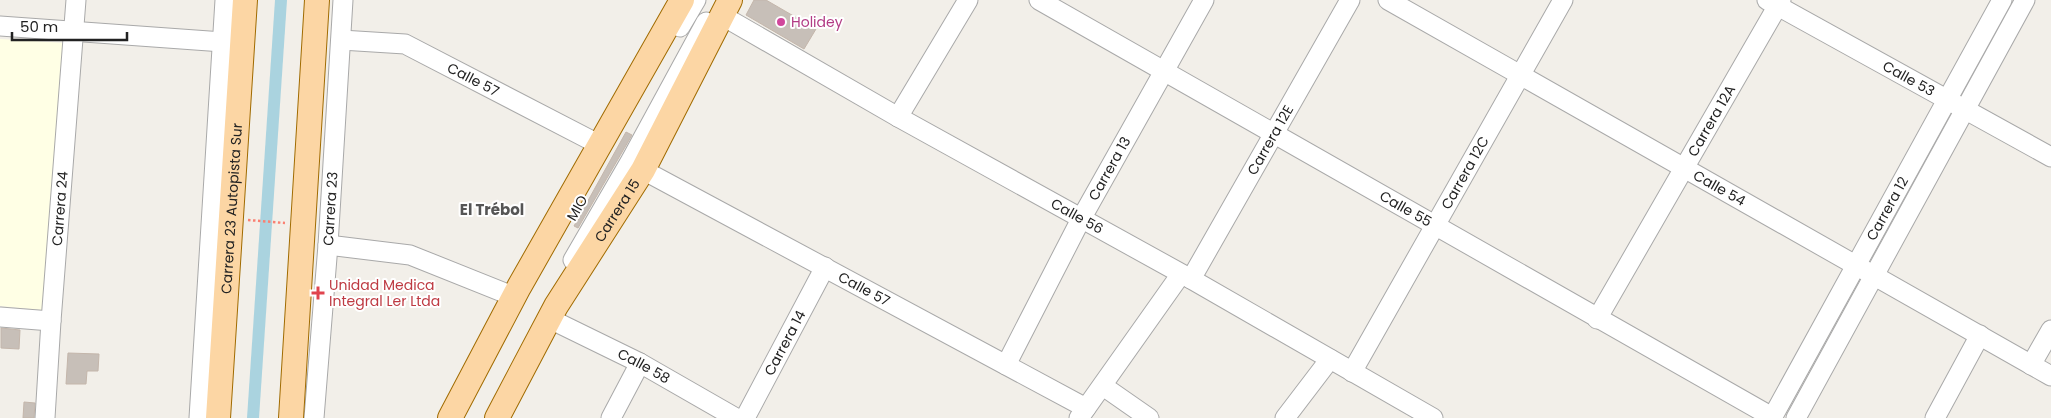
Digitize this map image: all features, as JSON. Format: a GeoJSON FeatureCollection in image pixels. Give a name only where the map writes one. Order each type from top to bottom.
{"type":"FeatureCollection","features":[{"type":"Feature","properties":{"kind":"main road","name":"Carrera 23 Autopista Sur"},"geometry":{"type":"LineString","coordinates":[[215,414],[245,0]]}},
{"type":"Feature","properties":{"kind":"main road"},"geometry":{"type":"LineString","coordinates":[[291,418],[316,0]]}},
{"type":"Feature","properties":{"kind":"main road"},"geometry":{"type":"LineString","coordinates":[[450,418],[515,297],[682,0]]}},
{"type":"Feature","properties":{"kind":"main road","name":"Carrera 15"},"geometry":{"type":"LineString","coordinates":[[497,418],[550,319],[643,170],[723,5]]}},
{"type":"Feature","properties":{"kind":"main road"},"geometry":{"type":"LineString","coordinates":[[223,45],[240,76]]}},
{"type":"Feature","properties":{"kind":"street","name":"Carrera 24"},"geometry":{"type":"LineString","coordinates":[[45,418],[76,0]]}},
{"type":"Feature","properties":{"kind":"street"},"geometry":{"type":"LineString","coordinates":[[199,418],[226,0]]}},
{"type":"Feature","properties":{"kind":"street","name":"Carrera 23"},"geometry":{"type":"LineString","coordinates":[[314,418],[328,245],[343,0]]}},
{"type":"Feature","properties":{"kind":"street","name":"MIO"},"geometry":{"type":"LineString","coordinates":[[462,418],[529,292],[696,0]]}},
{"type":"Feature","properties":{"kind":"street"},"geometry":{"type":"LineString","coordinates":[[898,116],[968,0]]}},
{"type":"Feature","properties":{"kind":"street","name":"Calle 55"},"geometry":{"type":"LineString","coordinates":[[1039,0],[1772,418]]}},
{"type":"Feature","properties":{"kind":"street","name":"Carrera 13"},"geometry":{"type":"LineString","coordinates":[[1006,364],[1081,219],[1204,0]]}},
{"type":"Feature","properties":{"kind":"street","name":"Carrera 12E"},"geometry":{"type":"LineString","coordinates":[[1082,413],[1186,277],[1274,134],[1350,0]]}},
{"type":"Feature","properties":{"kind":"street","name":"Calle 54"},"geometry":{"type":"LineString","coordinates":[[1388,0],[2051,376]]}},
{"type":"Feature","properties":{"kind":"street","name":"Carrera 12C"},"geometry":{"type":"LineString","coordinates":[[1352,372],[1563,0]]}},
{"type":"Feature","properties":{"kind":"street","name":"Carrera 12"},"geometry":{"type":"LineString","coordinates":[[1772,418],[2002,0]]}},
{"type":"Feature","properties":{"kind":"street","name":"Carrera 12"},"geometry":{"type":"LineString","coordinates":[[1796,418],[2025,0]]}},
{"type":"Feature","properties":{"kind":"street","name":"Calle 53"},"geometry":{"type":"LineString","coordinates":[[1775,2],[2051,157]]}},
{"type":"Feature","properties":{"kind":"street","name":"Carrera 12A"},"geometry":{"type":"LineString","coordinates":[[1597,319],[1684,169],[1775,2]]}},
{"type":"Feature","properties":{"kind":"street","name":"MIO"},"geometry":{"type":"LineString","coordinates":[[485,418],[548,302],[723,5]]}},
{"type":"Feature","properties":{"kind":"street","name":"Calle 56"},"geometry":{"type":"LineString","coordinates":[[723,5],[898,116],[1433,418]]}},
{"type":"Feature","properties":{"kind":"street"},"geometry":{"type":"LineString","coordinates":[[0,26],[223,45]]}},
{"type":"Feature","properties":{"kind":"street","name":"Calle 57"},"geometry":{"type":"LineString","coordinates":[[341,40],[405,44],[600,145]]}},
{"type":"Feature","properties":{"kind":"street","name":"Calle 57"},"geometry":{"type":"LineString","coordinates":[[643,170],[1006,364],[1082,413]]}},
{"type":"Feature","properties":{"kind":"street"},"geometry":{"type":"LineString","coordinates":[[328,245],[410,255],[515,297]]}},
{"type":"Feature","properties":{"kind":"street","name":"Carrera 14"},"geometry":{"type":"LineString","coordinates":[[745,418],[825,267]]}},
{"type":"Feature","properties":{"kind":"street"},"geometry":{"type":"LineString","coordinates":[[0,317],[51,321]]}},
{"type":"Feature","properties":{"kind":"street","name":"Calle 58"},"geometry":{"type":"LineString","coordinates":[[550,319],[640,363],[736,418]]}},
{"type":"Feature","properties":{"kind":"street"},"geometry":{"type":"LineString","coordinates":[[2031,365],[2051,330]]}},
{"type":"Feature","properties":{"kind":"street"},"geometry":{"type":"LineString","coordinates":[[1935,418],[1980,335]]}},
{"type":"Feature","properties":{"kind":"street"},"geometry":{"type":"LineString","coordinates":[[1286,418],[1330,359]]}},
{"type":"Feature","properties":{"kind":"street"},"geometry":{"type":"LineString","coordinates":[[611,418],[640,363]]}},
{"type":"Feature","properties":{"kind":"street"},"geometry":{"type":"LineString","coordinates":[[1103,386],[1149,418]]}},
{"type":"Feature","properties":{"kind":"path"},"geometry":{"type":"LineString","coordinates":[[253,220],[282,223]]}},
{"type":"Feature","properties":{"kind":"shaded area"},"geometry":{"type":"Polygon","coordinates":[[[0,39],[66,43],[42,310],[0,306],[0,39]]]}},
{"type":"Feature","properties":{"kind":"water"},"geometry":{"type":"Polygon","coordinates":[[[275,0],[287,0],[259,418],[247,418],[275,0]]]}},
{"type":"Feature","properties":{"kind":"building","name":"Holidey"},"geometry":{"type":"Polygon","coordinates":[[[754,0],[766,0],[816,29],[804,49],[746,15],[754,0]]]}},
{"type":"Feature","properties":{"kind":"building"},"geometry":{"type":"Polygon","coordinates":[[[626,132],[632,135],[578,228],[574,226],[626,132]]]}},
{"type":"Feature","properties":{"kind":"building"},"geometry":{"type":"Polygon","coordinates":[[[1,328],[20,330],[19,349],[1,348],[1,328]]]}},
{"type":"Feature","properties":{"kind":"building"},"geometry":{"type":"Polygon","coordinates":[[[68,353],[99,354],[98,371],[87,371],[86,384],[66,384],[68,353]]]}},
{"type":"Feature","properties":{"kind":"building"},"geometry":{"type":"Polygon","coordinates":[[[24,402],[35,403],[34,418],[23,418],[24,402]]]}},
{"type":"Feature","properties":{"kind":"place","name":"Holidey"},"geometry":{"type":"Point","coordinates":[781,22]}},
{"type":"Feature","properties":{"kind":"place","name":"Unidad Medica Integral Ler Ltda"},"geometry":{"type":"Point","coordinates":[318,293]}},
{"type":"Feature","properties":{"kind":"district","name":"El Trébol"},"geometry":{"type":"Point","coordinates":[492,210]}}]}
